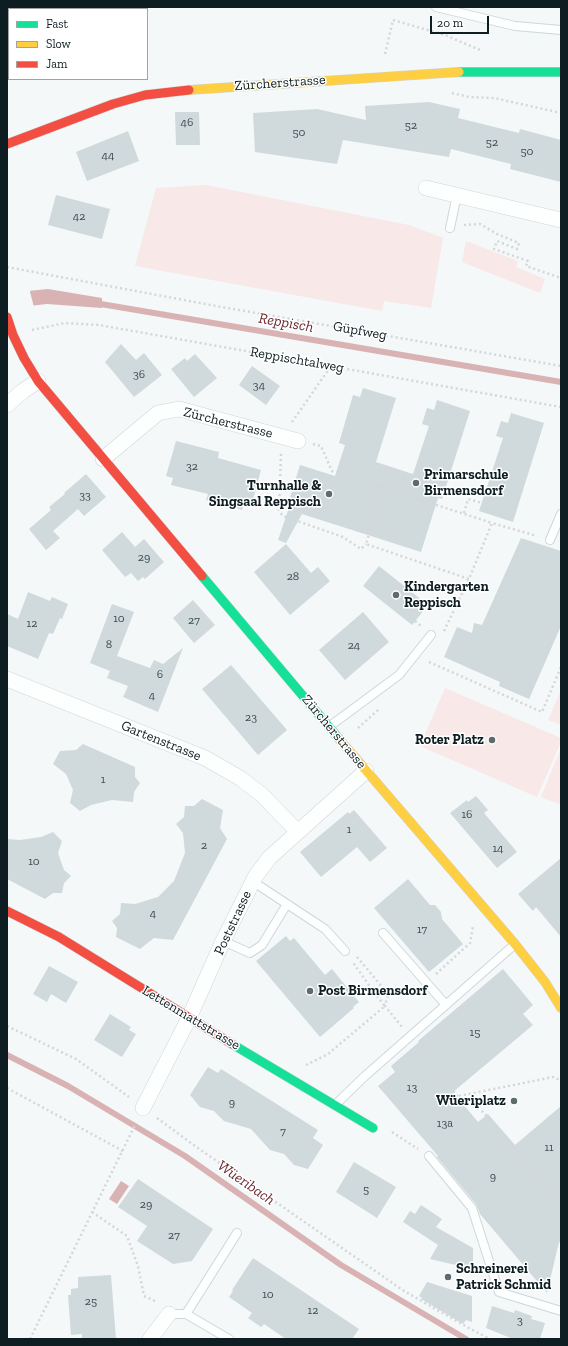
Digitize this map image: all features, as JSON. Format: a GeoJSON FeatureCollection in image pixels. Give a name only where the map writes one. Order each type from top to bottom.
{"type":"FeatureCollection","features":[{"type":"Feature","properties":{"kind":"street","name":"Zürcherstrasse"},"geometry":{"type":"LineString","coordinates":[[7,144],[113,104],[145,95],[176,91],[447,72],[561,72]]}},
{"type":"Feature","properties":{"kind":"street"},"geometry":{"type":"LineString","coordinates":[[426,188],[561,220]]}},
{"type":"Feature","properties":{"kind":"street","name":"Zürcherstrasse"},"geometry":{"type":"LineString","coordinates":[[8,320],[24,358],[38,381],[366,771],[515,944],[545,982],[561,1008]]}},
{"type":"Feature","properties":{"kind":"street"},"geometry":{"type":"LineString","coordinates":[[7,405],[23,391],[38,381]]}},
{"type":"Feature","properties":{"kind":"street","name":"Zürcherstrasse"},"geometry":{"type":"LineString","coordinates":[[103,459],[158,413],[179,409],[298,441]]}},
{"type":"Feature","properties":{"kind":"street","name":"Gartenstrasse"},"geometry":{"type":"LineString","coordinates":[[7,679],[205,758],[240,778],[262,795],[298,832]]}},
{"type":"Feature","properties":{"kind":"street","name":"Poststrasse"},"geometry":{"type":"LineString","coordinates":[[147,1111],[223,941],[252,881],[269,858],[366,771]]}},
{"type":"Feature","properties":{"kind":"street","name":"Lettenmattstrasse"},"geometry":{"type":"LineString","coordinates":[[7,911],[59,937],[189,1018],[373,1128]]}},
{"type":"Feature","properties":{"kind":"street"},"geometry":{"type":"LineString","coordinates":[[150,1339],[169,1314]]}},
{"type":"Feature","properties":{"kind":"lane"},"geometry":{"type":"LineString","coordinates":[[436,7],[515,26],[561,30]]}},
{"type":"Feature","properties":{"kind":"lane"},"geometry":{"type":"LineString","coordinates":[[450,225],[457,195]]}},
{"type":"Feature","properties":{"kind":"lane"},"geometry":{"type":"LineString","coordinates":[[550,540],[561,514]]}},
{"type":"Feature","properties":{"kind":"lane"},"geometry":{"type":"LineString","coordinates":[[329,726],[399,674],[431,636]]}},
{"type":"Feature","properties":{"kind":"lane"},"geometry":{"type":"LineString","coordinates":[[252,881],[325,930],[345,951]]}},
{"type":"Feature","properties":{"kind":"lane"},"geometry":{"type":"LineString","coordinates":[[223,941],[250,953],[262,945],[287,904]]}},
{"type":"Feature","properties":{"kind":"lane"},"geometry":{"type":"LineString","coordinates":[[383,933],[446,1005]]}},
{"type":"Feature","properties":{"kind":"lane"},"geometry":{"type":"LineString","coordinates":[[335,1105],[365,1076],[515,944]]}},
{"type":"Feature","properties":{"kind":"lane"},"geometry":{"type":"LineString","coordinates":[[429,1156],[472,1208],[499,1292],[561,1311]]}},
{"type":"Feature","properties":{"kind":"lane"},"geometry":{"type":"LineString","coordinates":[[186,1314],[237,1233]]}},
{"type":"Feature","properties":{"kind":"lane"},"geometry":{"type":"LineString","coordinates":[[169,1314],[186,1314],[229,1339]]}},
{"type":"Feature","properties":{"kind":"path"},"geometry":{"type":"LineString","coordinates":[[385,54],[393,20],[445,35],[478,48],[484,53]]}},
{"type":"Feature","properties":{"kind":"path"},"geometry":{"type":"LineString","coordinates":[[469,97],[494,98],[561,113]]}},
{"type":"Feature","properties":{"kind":"path"},"geometry":{"type":"LineString","coordinates":[[450,225],[480,224],[496,234],[519,243],[517,249],[497,241],[494,249],[528,261],[526,266],[561,278]]}},
{"type":"Feature","properties":{"kind":"path","name":"Güpfweg"},"geometry":{"type":"LineString","coordinates":[[7,267],[224,307],[561,366]]}},
{"type":"Feature","properties":{"kind":"path","name":"Reppischtalweg"},"geometry":{"type":"LineString","coordinates":[[32,330],[66,323],[99,325],[561,407]]}},
{"type":"Feature","properties":{"kind":"path"},"geometry":{"type":"LineString","coordinates":[[330,366],[282,437],[279,511],[283,516],[343,536],[361,549],[366,544],[382,487],[392,474]]}},
{"type":"Feature","properties":{"kind":"path"},"geometry":{"type":"LineString","coordinates":[[298,441],[321,446],[332,470],[492,523],[550,540]]}},
{"type":"Feature","properties":{"kind":"path"},"geometry":{"type":"LineString","coordinates":[[374,468],[411,481]]}},
{"type":"Feature","properties":{"kind":"path"},"geometry":{"type":"LineString","coordinates":[[464,513],[468,499],[482,503]]}},
{"type":"Feature","properties":{"kind":"path"},"geometry":{"type":"LineString","coordinates":[[443,633],[469,579],[492,523]]}},
{"type":"Feature","properties":{"kind":"path"},"geometry":{"type":"LineString","coordinates":[[356,530],[370,531]]}},
{"type":"Feature","properties":{"kind":"path"},"geometry":{"type":"LineString","coordinates":[[366,544],[469,579]]}},
{"type":"Feature","properties":{"kind":"path"},"geometry":{"type":"LineString","coordinates":[[425,667],[432,657]]}},
{"type":"Feature","properties":{"kind":"path"},"geometry":{"type":"LineString","coordinates":[[429,662],[542,712],[561,667]]}},
{"type":"Feature","properties":{"kind":"path"},"geometry":{"type":"LineString","coordinates":[[357,728],[381,707]]}},
{"type":"Feature","properties":{"kind":"path"},"geometry":{"type":"LineString","coordinates":[[426,982],[470,943],[473,925],[487,913]]}},
{"type":"Feature","properties":{"kind":"path"},"geometry":{"type":"LineString","coordinates":[[302,1067],[328,1054],[385,1006],[345,951]]}},
{"type":"Feature","properties":{"kind":"path"},"geometry":{"type":"LineString","coordinates":[[7,1026],[76,1059],[195,1146],[404,1291],[490,1339]]}},
{"type":"Feature","properties":{"kind":"path"},"geometry":{"type":"LineString","coordinates":[[458,1096],[553,1077],[557,1079],[561,1078]]}},
{"type":"Feature","properties":{"kind":"path"},"geometry":{"type":"LineString","coordinates":[[7,1088],[123,1151]]}},
{"type":"Feature","properties":{"kind":"path"},"geometry":{"type":"LineString","coordinates":[[30,1339],[125,1146],[147,1111]]}},
{"type":"Feature","properties":{"kind":"path"},"geometry":{"type":"LineString","coordinates":[[386,1128],[429,1156]]}},
{"type":"Feature","properties":{"kind":"path"},"geometry":{"type":"LineString","coordinates":[[92,1212],[127,1236],[138,1266],[144,1296],[160,1304],[169,1314]]}},
{"type":"Feature","properties":{"kind":"shaded area"},"geometry":{"type":"Polygon","coordinates":[[[206,185],[409,225],[443,238],[431,308],[384,301],[382,311],[135,266],[156,188],[206,185]]]}},
{"type":"Feature","properties":{"kind":"shaded area"},"geometry":{"type":"Polygon","coordinates":[[[466,241],[518,261],[516,267],[545,279],[540,293],[462,262],[466,241]]]}},
{"type":"Feature","properties":{"kind":"shaded area"},"geometry":{"type":"Polygon","coordinates":[[[48,289],[102,298],[102,308],[47,304],[29,306],[7,293],[48,289]]]}},
{"type":"Feature","properties":{"kind":"shaded area","name":"Roter Platz"},"geometry":{"type":"Polygon","coordinates":[[[445,688],[561,738],[561,742],[537,797],[420,746],[445,688]]]}},
{"type":"Feature","properties":{"kind":"shaded area"},"geometry":{"type":"Polygon","coordinates":[[[561,690],[561,725],[548,720],[561,690]]]}},
{"type":"Feature","properties":{"kind":"shaded area"},"geometry":{"type":"Polygon","coordinates":[[[561,748],[561,805],[541,797],[561,748]]]}},
{"type":"Feature","properties":{"kind":"shaded area"},"geometry":{"type":"Polygon","coordinates":[[[121,1181],[129,1186],[117,1204],[109,1199],[121,1181]]]}},
{"type":"Feature","properties":{"kind":"pier"},"geometry":{"type":"Polygon","coordinates":[[[31,288],[30,292],[34,307],[7,311],[7,291],[31,288]]]}},
{"type":"Feature","properties":{"kind":"building"},"geometry":{"type":"Polygon","coordinates":[[[429,102],[460,109],[458,118],[519,133],[520,129],[561,140],[561,182],[510,169],[511,164],[451,149],[449,157],[343,140],[337,164],[255,152],[253,113],[317,109],[366,120],[365,106],[429,102]]]}},
{"type":"Feature","properties":{"kind":"building"},"geometry":{"type":"Polygon","coordinates":[[[175,112],[199,112],[200,145],[176,145],[175,112]]]}},
{"type":"Feature","properties":{"kind":"building"},"geometry":{"type":"Polygon","coordinates":[[[128,131],[139,161],[87,181],[76,152],[128,131]]]}},
{"type":"Feature","properties":{"kind":"building"},"geometry":{"type":"Polygon","coordinates":[[[56,195],[110,209],[102,239],[48,225],[56,195]]]}},
{"type":"Feature","properties":{"kind":"building"},"geometry":{"type":"Polygon","coordinates":[[[121,344],[136,360],[144,353],[162,375],[134,397],[105,362],[121,344]]]}},
{"type":"Feature","properties":{"kind":"building"},"geometry":{"type":"Polygon","coordinates":[[[195,354],[217,378],[194,397],[171,369],[185,358],[187,361],[195,354]]]}},
{"type":"Feature","properties":{"kind":"building"},"geometry":{"type":"Polygon","coordinates":[[[252,366],[280,386],[266,405],[239,385],[252,366]]]}},
{"type":"Feature","properties":{"kind":"building"},"geometry":{"type":"Polygon","coordinates":[[[363,388],[396,398],[376,462],[413,474],[429,426],[422,424],[427,408],[434,410],[437,400],[470,411],[442,499],[438,498],[421,552],[302,514],[286,543],[278,540],[291,502],[289,501],[300,465],[335,476],[345,445],[339,443],[353,395],[360,397],[363,388]]]}},
{"type":"Feature","properties":{"kind":"building"},"geometry":{"type":"Polygon","coordinates":[[[511,413],[544,423],[513,522],[479,511],[503,438],[496,436],[501,421],[508,423],[511,413]]]}},
{"type":"Feature","properties":{"kind":"building"},"geometry":{"type":"Polygon","coordinates":[[[176,441],[219,452],[218,458],[261,470],[252,503],[245,500],[242,510],[206,500],[208,494],[171,485],[173,478],[166,476],[176,441]]]}},
{"type":"Feature","properties":{"kind":"building"},"geometry":{"type":"Polygon","coordinates":[[[86,474],[106,497],[84,516],[78,509],[53,531],[60,538],[46,550],[29,529],[51,510],[49,507],[86,474]]]}},
{"type":"Feature","properties":{"kind":"building"},"geometry":{"type":"Polygon","coordinates":[[[122,532],[135,547],[144,539],[164,562],[145,579],[143,577],[138,581],[131,573],[125,577],[102,550],[122,532]]]}},
{"type":"Feature","properties":{"kind":"building"},"geometry":{"type":"Polygon","coordinates":[[[521,538],[561,551],[561,626],[529,699],[499,686],[500,682],[444,657],[457,627],[472,633],[474,623],[482,625],[521,538]]]}},
{"type":"Feature","properties":{"kind":"building"},"geometry":{"type":"Polygon","coordinates":[[[286,544],[311,573],[318,567],[330,581],[290,615],[254,572],[286,544]]]}},
{"type":"Feature","properties":{"kind":"building","name":"Kindergarten Reppisch"},"geometry":{"type":"Polygon","coordinates":[[[379,566],[428,605],[412,625],[363,586],[379,566]]]}},
{"type":"Feature","properties":{"kind":"building"},"geometry":{"type":"Polygon","coordinates":[[[28,592],[50,601],[52,597],[68,604],[62,619],[60,618],[53,634],[49,633],[38,659],[7,646],[7,614],[18,619],[28,592]]]}},
{"type":"Feature","properties":{"kind":"building"},"geometry":{"type":"Polygon","coordinates":[[[193,600],[215,625],[194,643],[173,618],[193,600]]]}},
{"type":"Feature","properties":{"kind":"building"},"geometry":{"type":"Polygon","coordinates":[[[112,604],[134,612],[117,656],[150,668],[154,660],[163,664],[183,648],[158,712],[123,697],[128,686],[107,678],[110,671],[90,663],[112,604]]]}},
{"type":"Feature","properties":{"kind":"building"},"geometry":{"type":"Polygon","coordinates":[[[363,612],[389,642],[345,680],[319,650],[363,612]]]}},
{"type":"Feature","properties":{"kind":"building"},"geometry":{"type":"Polygon","coordinates":[[[231,665],[287,730],[258,755],[202,689],[231,665]]]}},
{"type":"Feature","properties":{"kind":"building"},"geometry":{"type":"Polygon","coordinates":[[[83,744],[135,767],[135,777],[140,783],[134,792],[133,802],[112,800],[91,805],[80,811],[70,803],[73,790],[66,774],[53,764],[60,751],[76,750],[83,744]]]}},
{"type":"Feature","properties":{"kind":"building"},"geometry":{"type":"Polygon","coordinates":[[[476,796],[488,810],[484,813],[517,852],[497,868],[450,813],[467,800],[468,802],[476,796]]]}},
{"type":"Feature","properties":{"kind":"building"},"geometry":{"type":"Polygon","coordinates":[[[202,799],[223,810],[220,828],[227,839],[173,940],[154,938],[140,949],[116,937],[117,928],[112,921],[120,914],[121,903],[135,904],[158,897],[174,881],[185,853],[183,833],[176,824],[184,817],[185,806],[194,806],[202,799]]]}},
{"type":"Feature","properties":{"kind":"building"},"geometry":{"type":"Polygon","coordinates":[[[354,810],[387,848],[370,862],[357,847],[321,877],[300,852],[348,812],[349,814],[354,810]]]}},
{"type":"Feature","properties":{"kind":"building"},"geometry":{"type":"Polygon","coordinates":[[[53,832],[62,841],[58,853],[64,870],[71,876],[64,883],[62,893],[53,893],[45,899],[7,879],[7,839],[20,840],[41,837],[53,832]]]}},
{"type":"Feature","properties":{"kind":"building"},"geometry":{"type":"Polygon","coordinates":[[[561,858],[561,937],[536,907],[533,911],[518,894],[561,858]]]}},
{"type":"Feature","properties":{"kind":"building"},"geometry":{"type":"Polygon","coordinates":[[[408,879],[430,905],[435,905],[441,912],[442,919],[463,944],[429,972],[374,908],[408,879]]]}},
{"type":"Feature","properties":{"kind":"building","name":"Post Birmensdorf"},"geometry":{"type":"Polygon","coordinates":[[[286,936],[290,941],[294,938],[325,975],[332,969],[359,1002],[320,1037],[256,961],[286,936]]]}},
{"type":"Feature","properties":{"kind":"building"},"geometry":{"type":"Polygon","coordinates":[[[49,966],[78,982],[66,1003],[51,994],[47,1002],[33,994],[49,966]]]}},
{"type":"Feature","properties":{"kind":"building"},"geometry":{"type":"Polygon","coordinates":[[[503,969],[533,1005],[523,1014],[533,1025],[453,1092],[478,1122],[488,1114],[515,1145],[561,1106],[561,1243],[559,1242],[547,1293],[480,1214],[476,1204],[437,1157],[438,1156],[378,1086],[395,1072],[391,1066],[419,1042],[418,1041],[503,969]]]}},
{"type":"Feature","properties":{"kind":"building"},"geometry":{"type":"Polygon","coordinates":[[[110,1014],[131,1027],[129,1030],[136,1034],[122,1057],[94,1040],[110,1014]]]}},
{"type":"Feature","properties":{"kind":"building"},"geometry":{"type":"Polygon","coordinates":[[[208,1067],[218,1073],[221,1069],[318,1130],[313,1138],[323,1145],[308,1169],[294,1165],[284,1154],[270,1150],[251,1129],[224,1121],[214,1111],[200,1107],[190,1095],[208,1067]]]}},
{"type":"Feature","properties":{"kind":"building"},"geometry":{"type":"Polygon","coordinates":[[[354,1162],[396,1187],[377,1218],[336,1192],[354,1162]]]}},
{"type":"Feature","properties":{"kind":"building"},"geometry":{"type":"Polygon","coordinates":[[[138,1179],[213,1229],[192,1261],[173,1264],[137,1241],[147,1226],[118,1207],[138,1179]]]}},
{"type":"Feature","properties":{"kind":"building"},"geometry":{"type":"Polygon","coordinates":[[[421,1205],[442,1219],[436,1227],[473,1248],[473,1269],[430,1259],[438,1245],[403,1222],[410,1211],[415,1214],[421,1205]]]}},
{"type":"Feature","properties":{"kind":"building"},"geometry":{"type":"Polygon","coordinates":[[[253,1258],[359,1329],[352,1339],[286,1339],[264,1324],[261,1327],[248,1318],[252,1313],[229,1297],[253,1258]]]}},
{"type":"Feature","properties":{"kind":"building"},"geometry":{"type":"Polygon","coordinates":[[[111,1275],[116,1339],[82,1339],[82,1334],[71,1335],[68,1295],[71,1295],[71,1289],[78,1288],[78,1277],[111,1275]]]}},
{"type":"Feature","properties":{"kind":"building"},"geometry":{"type":"Polygon","coordinates":[[[427,1282],[472,1296],[472,1322],[466,1320],[463,1324],[421,1299],[422,1298],[419,1296],[427,1282]]]}},
{"type":"Feature","properties":{"kind":"building"},"geometry":{"type":"Polygon","coordinates":[[[492,1306],[514,1313],[515,1310],[532,1316],[531,1319],[545,1323],[540,1339],[513,1339],[486,1328],[492,1306]]]}},
{"type":"Feature","properties":{"kind":"waterway","name":"Reppisch"},"geometry":{"type":"LineString","coordinates":[[95,303],[561,382]]}},
{"type":"Feature","properties":{"kind":"waterway","name":"Wüeribach"},"geometry":{"type":"LineString","coordinates":[[7,1055],[68,1086],[185,1156],[341,1265],[466,1339]]}},
{"type":"Feature","properties":{"kind":"traffic: fast"},"geometry":{"type":"LineString","coordinates":[[459,72],[561,72]]}},
{"type":"Feature","properties":{"kind":"traffic: fast"},"geometry":{"type":"LineString","coordinates":[[202,576],[340,740]]}},
{"type":"Feature","properties":{"kind":"traffic: fast"},"geometry":{"type":"LineString","coordinates":[[232,1044],[373,1128]]}},
{"type":"Feature","properties":{"kind":"traffic: slow"},"geometry":{"type":"LineString","coordinates":[[189,90],[459,72]]}},
{"type":"Feature","properties":{"kind":"traffic: slow"},"geometry":{"type":"LineString","coordinates":[[340,740],[515,944],[545,982],[561,1008]]}},
{"type":"Feature","properties":{"kind":"traffic: jam"},"geometry":{"type":"LineString","coordinates":[[7,144],[113,104],[145,95],[189,90]]}},
{"type":"Feature","properties":{"kind":"traffic: jam"},"geometry":{"type":"LineString","coordinates":[[7,317],[13,335],[24,358],[38,381],[202,576]]}},
{"type":"Feature","properties":{"kind":"traffic: jam"},"geometry":{"type":"LineString","coordinates":[[7,911],[59,937],[232,1044]]}},
{"type":"Feature","properties":{"kind":"place","name":"Primarschule Birmensdorf"},"geometry":{"type":"Point","coordinates":[416,483]}},
{"type":"Feature","properties":{"kind":"place","name":"Turnhalle & Singsaal Reppisch"},"geometry":{"type":"Point","coordinates":[329,494]}},
{"type":"Feature","properties":{"kind":"place","name":"Kindergarten Reppisch"},"geometry":{"type":"Point","coordinates":[396,595]}},
{"type":"Feature","properties":{"kind":"place","name":"Roter Platz"},"geometry":{"type":"Point","coordinates":[492,740]}},
{"type":"Feature","properties":{"kind":"place","name":"Post Birmensdorf"},"geometry":{"type":"Point","coordinates":[310,991]}},
{"type":"Feature","properties":{"kind":"place","name":"Wüeriplatz"},"geometry":{"type":"Point","coordinates":[514,1101]}},
{"type":"Feature","properties":{"kind":"place","name":"Schreinerei Patrick Schmid"},"geometry":{"type":"Point","coordinates":[448,1277]}}]}
